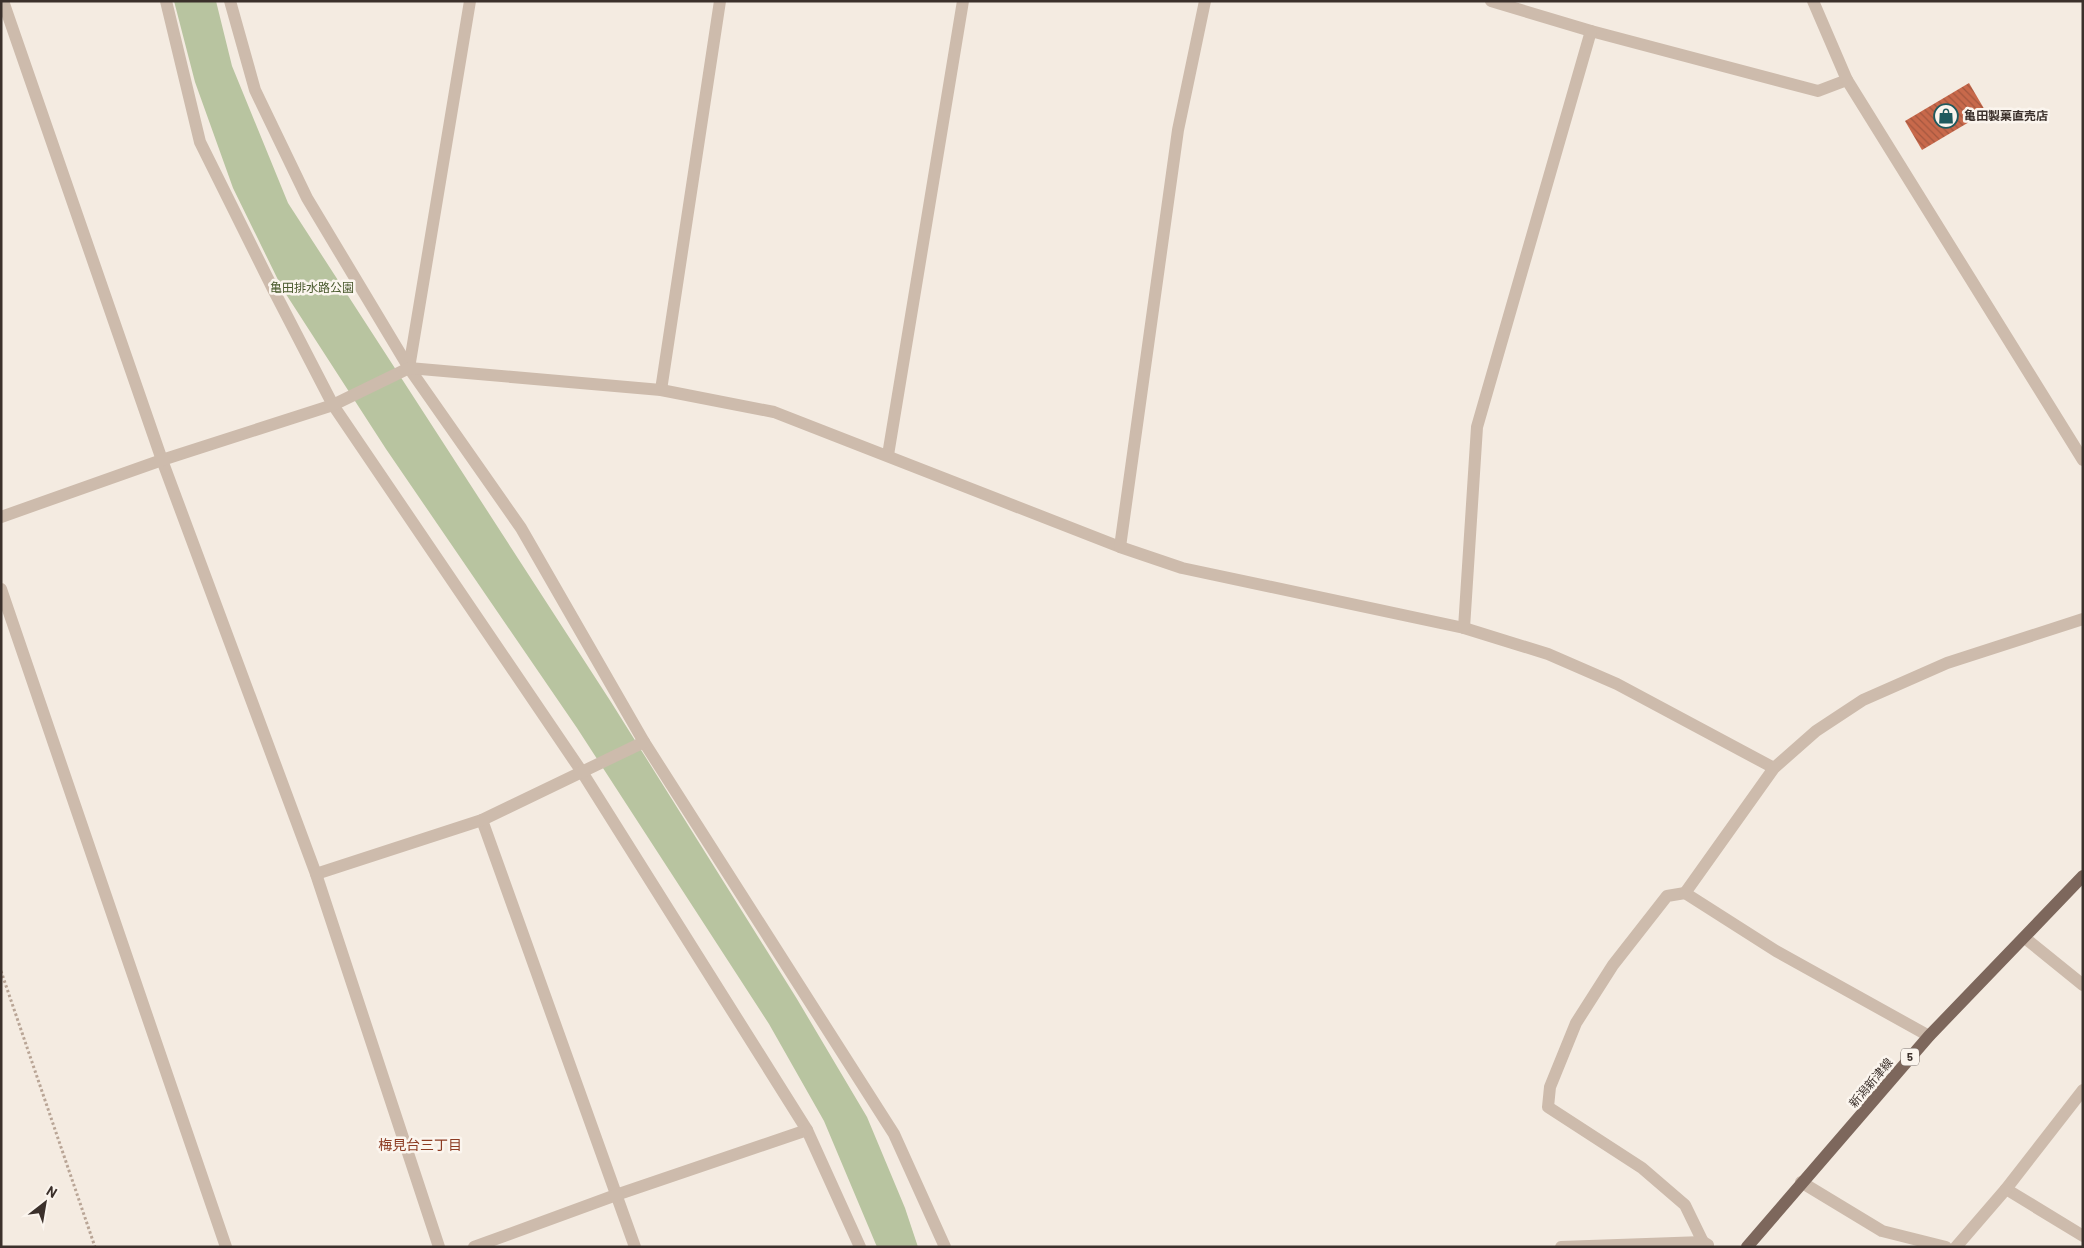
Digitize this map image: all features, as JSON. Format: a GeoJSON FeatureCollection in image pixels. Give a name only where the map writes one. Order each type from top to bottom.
{"type":"FeatureCollection","features":[{"type":"Feature","properties":{"kind":"main road","name":"新潟新津線"},"geometry":{"type":"LineString","coordinates":[[1747,1247],[1929,1036],[2083,876]]}},
{"type":"Feature","properties":{"kind":"street"},"geometry":{"type":"LineString","coordinates":[[3,1],[162,460],[316,874],[438,1247]]}},
{"type":"Feature","properties":{"kind":"street"},"geometry":{"type":"LineString","coordinates":[[166,1],[200,142],[272,289],[333,405],[582,772],[807,1130],[860,1247]]}},
{"type":"Feature","properties":{"kind":"street"},"geometry":{"type":"LineString","coordinates":[[230,1],[255,90],[307,198],[409,368],[521,528],[644,742],[894,1134],[945,1247]]}},
{"type":"Feature","properties":{"kind":"street"},"geometry":{"type":"LineString","coordinates":[[409,368],[470,1]]}},
{"type":"Feature","properties":{"kind":"street"},"geometry":{"type":"LineString","coordinates":[[661,390],[720,1]]}},
{"type":"Feature","properties":{"kind":"street"},"geometry":{"type":"LineString","coordinates":[[888,455],[963,1]]}},
{"type":"Feature","properties":{"kind":"street"},"geometry":{"type":"LineString","coordinates":[[1120,547],[1178,130],[1205,1]]}},
{"type":"Feature","properties":{"kind":"street"},"geometry":{"type":"LineString","coordinates":[[1491,1],[1591,31],[1818,91],[1847,80]]}},
{"type":"Feature","properties":{"kind":"street"},"geometry":{"type":"LineString","coordinates":[[1813,1],[1847,80],[2083,460]]}},
{"type":"Feature","properties":{"kind":"street"},"geometry":{"type":"LineString","coordinates":[[1464,628],[1476,427],[1591,31]]}},
{"type":"Feature","properties":{"kind":"street"},"geometry":{"type":"LineString","coordinates":[[1,517],[162,460],[333,405],[409,368],[661,390],[774,412],[1120,547],[1182,568],[1464,628],[1548,654],[1617,684],[1774,768]]}},
{"type":"Feature","properties":{"kind":"street"},"geometry":{"type":"LineString","coordinates":[[1,589],[226,1247]]}},
{"type":"Feature","properties":{"kind":"street"},"geometry":{"type":"LineString","coordinates":[[1685,893],[1774,768],[1816,731],[1862,700],[1948,663],[2083,619]]}},
{"type":"Feature","properties":{"kind":"street"},"geometry":{"type":"LineString","coordinates":[[316,874],[482,820],[644,742]]}},
{"type":"Feature","properties":{"kind":"street"},"geometry":{"type":"LineString","coordinates":[[482,820],[635,1247]]}},
{"type":"Feature","properties":{"kind":"street"},"geometry":{"type":"LineString","coordinates":[[1561,1247],[1707,1244],[1685,1205],[1664,1186],[1642,1168],[1548,1107],[1550,1087],[1576,1023],[1613,965],[1667,896],[1685,893],[1776,951],[1929,1036]]}},
{"type":"Feature","properties":{"kind":"street"},"geometry":{"type":"LineString","coordinates":[[2025,938],[2083,985]]}},
{"type":"Feature","properties":{"kind":"street"},"geometry":{"type":"LineString","coordinates":[[1956,1247],[2006,1189],[2083,1090]]}},
{"type":"Feature","properties":{"kind":"street"},"geometry":{"type":"LineString","coordinates":[[474,1247],[616,1194],[807,1130]]}},
{"type":"Feature","properties":{"kind":"street"},"geometry":{"type":"LineString","coordinates":[[1802,1182],[1882,1231],[1946,1247]]}},
{"type":"Feature","properties":{"kind":"street"},"geometry":{"type":"LineString","coordinates":[[2006,1189],[2083,1236]]}},
{"type":"Feature","properties":{"kind":"path"},"geometry":{"type":"LineString","coordinates":[[1,971],[95,1247]]}},
{"type":"Feature","properties":{"kind":"green space","name":"亀田排水路公園"},"geometry":{"type":"Polygon","coordinates":[[[174,1],[216,1],[232,66],[288,203],[611,702],[797,999],[867,1117],[905,1208],[918,1247],[877,1247],[824,1121],[769,1024],[577,728],[386,449],[282,288],[233,188],[195,82],[174,1]]]}},
{"type":"Feature","properties":{"kind":"building","name":"亀田製菓直売店"},"geometry":{"type":"Polygon","coordinates":[[[1969,83],[1986,112],[1922,150],[1905,121],[1969,83]]]}},
{"type":"Feature","properties":{"kind":"place","name":"亀田製菓直売店"},"geometry":{"type":"Point","coordinates":[1946,116]}},
{"type":"Feature","properties":{"kind":"district","name":"梅見台三丁目"},"geometry":{"type":"Point","coordinates":[420,1145]}}]}
